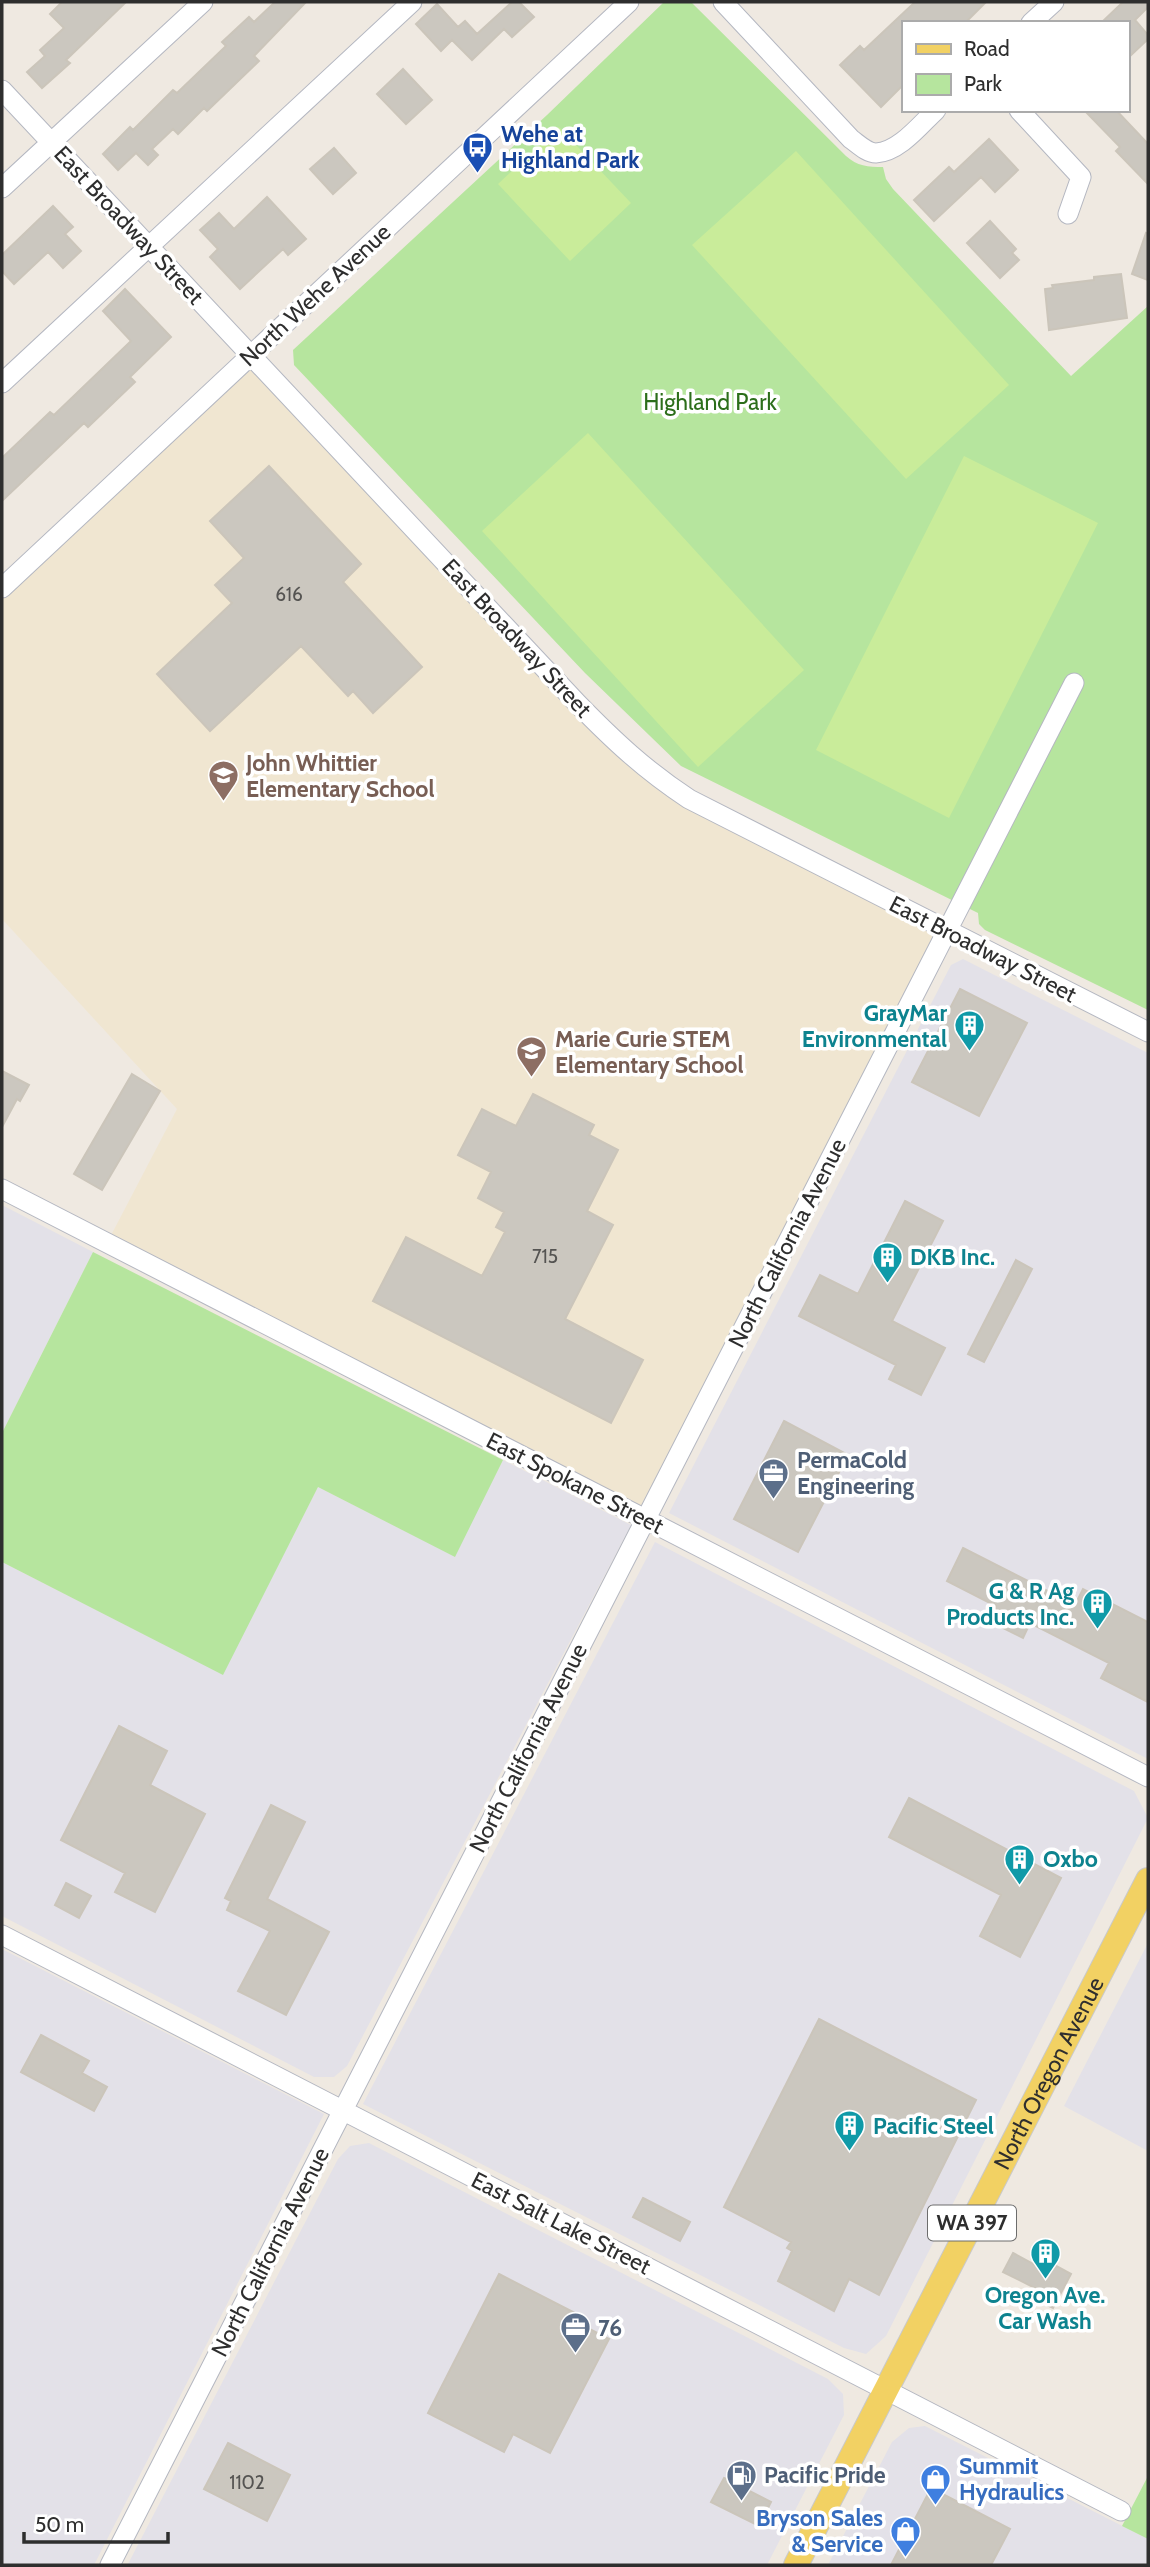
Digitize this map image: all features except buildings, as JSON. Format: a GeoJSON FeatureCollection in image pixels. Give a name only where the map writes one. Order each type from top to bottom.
{"type":"FeatureCollection","features":[{"type":"Feature","properties":{"kind":"main road","name":"North Oregon Avenue"},"geometry":{"type":"LineString","coordinates":[[796,2565],[1148,1880]]}},
{"type":"Feature","properties":{"kind":"street"},"geometry":{"type":"LineString","coordinates":[[2,188],[202,2]]}},
{"type":"Feature","properties":{"kind":"street"},"geometry":{"type":"LineString","coordinates":[[2,383],[412,2]]}},
{"type":"Feature","properties":{"kind":"street","name":"North Wehe Avenue"},"geometry":{"type":"LineString","coordinates":[[2,588],[629,2]]}},
{"type":"Feature","properties":{"kind":"street"},"geometry":{"type":"LineString","coordinates":[[723,2],[851,139],[874,153],[888,150],[902,142],[934,112]]}},
{"type":"Feature","properties":{"kind":"street"},"geometry":{"type":"LineString","coordinates":[[1033,21],[1054,2]]}},
{"type":"Feature","properties":{"kind":"street","name":"East Broadway Street"},"geometry":{"type":"LineString","coordinates":[[2,90],[577,703],[628,754],[657,778],[689,799],[1148,1032]]}},
{"type":"Feature","properties":{"kind":"street"},"geometry":{"type":"LineString","coordinates":[[1021,112],[1081,177],[1068,214]]}},
{"type":"Feature","properties":{"kind":"street","name":"North California Avenue"},"geometry":{"type":"LineString","coordinates":[[110,2565],[1074,683]]}},
{"type":"Feature","properties":{"kind":"street","name":"East Spokane Street"},"geometry":{"type":"LineString","coordinates":[[2,1189],[1148,1777]]}},
{"type":"Feature","properties":{"kind":"street","name":"East Salt Lake Street"},"geometry":{"type":"LineString","coordinates":[[2,1935],[1121,2511]]}},
{"type":"Feature","properties":{"kind":"shaded area","name":"Marie Curie STEM Elementary School"},"geometry":{"type":"Polygon","coordinates":[[[251,355],[628,754],[947,930],[646,1519],[107,1243],[177,1109],[2,919],[2,588],[251,355]]]}},
{"type":"Feature","properties":{"kind":"shaded area"},"geometry":{"type":"Polygon","coordinates":[[[963,959],[1148,1053],[1148,1759],[669,1513],[951,965],[963,959]]]}},
{"type":"Feature","properties":{"kind":"shaded area"},"geometry":{"type":"Polygon","coordinates":[[[2,1205],[93,1252],[2,1433],[2,1205]]]}},
{"type":"Feature","properties":{"kind":"shaded area"},"geometry":{"type":"Polygon","coordinates":[[[503,1460],[631,1525],[347,2066],[334,2077],[314,2077],[2,1916],[2,1562],[222,1674],[318,1487],[454,1556],[503,1460]]]}},
{"type":"Feature","properties":{"kind":"shaded area"},"geometry":{"type":"Polygon","coordinates":[[[655,1542],[1134,1791],[1148,1818],[886,2336],[866,2354],[844,2348],[363,2104],[655,1542]]]}},
{"type":"Feature","properties":{"kind":"shaded area"},"geometry":{"type":"Polygon","coordinates":[[[1148,1943],[1148,2151],[1064,2106],[1148,1943]]]}},
{"type":"Feature","properties":{"kind":"shaded area"},"geometry":{"type":"Polygon","coordinates":[[[2,1949],[324,2114],[94,2565],[2,2565],[2,1949]]]}},
{"type":"Feature","properties":{"kind":"shaded area"},"geometry":{"type":"Polygon","coordinates":[[[369,2143],[828,2379],[843,2394],[844,2415],[767,2565],[128,2564],[338,2159],[350,2146],[369,2143]]]}},
{"type":"Feature","properties":{"kind":"shaded area"},"geometry":{"type":"Polygon","coordinates":[[[925,2426],[1148,2539],[1148,2565],[828,2565],[892,2442],[909,2428],[925,2426]]]}},
{"type":"Feature","properties":{"kind":"green space","name":"Highland Park"},"geometry":{"type":"Polygon","coordinates":[[[664,2],[691,2],[846,156],[863,165],[883,167],[886,179],[893,189],[1071,376],[1148,306],[1148,1010],[985,930],[979,924],[978,913],[681,766],[585,673],[294,365],[293,350],[547,115],[664,2]]]}},
{"type":"Feature","properties":{"kind":"green space"},"geometry":{"type":"Polygon","coordinates":[[[559,127],[631,203],[570,261],[498,184],[559,127]]]}},
{"type":"Feature","properties":{"kind":"green space"},"geometry":{"type":"Polygon","coordinates":[[[796,151],[1009,385],[906,479],[692,245],[796,151]]]}},
{"type":"Feature","properties":{"kind":"green space"},"geometry":{"type":"Polygon","coordinates":[[[588,433],[804,670],[698,767],[482,531],[588,433]]]}},
{"type":"Feature","properties":{"kind":"green space"},"geometry":{"type":"Polygon","coordinates":[[[964,456],[1098,523],[949,818],[816,750],[964,456]]]}},
{"type":"Feature","properties":{"kind":"green space"},"geometry":{"type":"Polygon","coordinates":[[[93,1252],[503,1460],[455,1557],[318,1487],[223,1675],[2,1562],[2,1433],[93,1252]]]}},
{"type":"Feature","properties":{"kind":"green space"},"geometry":{"type":"Polygon","coordinates":[[[1148,2476],[1148,2539],[1122,2526],[1148,2476]]]}},
{"type":"Feature","properties":{"kind":"place","name":"Wehe at Highland Park"},"geometry":{"type":"Point","coordinates":[478,174]}},
{"type":"Feature","properties":{"kind":"place","name":"John Whittier Elementary School"},"geometry":{"type":"Point","coordinates":[223,803]}},
{"type":"Feature","properties":{"kind":"place","name":"GrayMar Environmental"},"geometry":{"type":"Point","coordinates":[970,1053]}},
{"type":"Feature","properties":{"kind":"place","name":"Marie Curie STEM Elementary School"},"geometry":{"type":"Point","coordinates":[532,1079]}},
{"type":"Feature","properties":{"kind":"place","name":"DKB Inc."},"geometry":{"type":"Point","coordinates":[887,1284]}},
{"type":"Feature","properties":{"kind":"place","name":"PermaCold Engineering"},"geometry":{"type":"Point","coordinates":[774,1500]}},
{"type":"Feature","properties":{"kind":"place","name":"G & R Ag Products Inc."},"geometry":{"type":"Point","coordinates":[1097,1631]}},
{"type":"Feature","properties":{"kind":"place","name":"Oxbo"},"geometry":{"type":"Point","coordinates":[1020,1886]}},
{"type":"Feature","properties":{"kind":"place","name":"Pacific Steel"},"geometry":{"type":"Point","coordinates":[850,2153]}},
{"type":"Feature","properties":{"kind":"place","name":"Oregon Ave. Car Wash"},"geometry":{"type":"Point","coordinates":[1045,2281]}},
{"type":"Feature","properties":{"kind":"place","name":"76"},"geometry":{"type":"Point","coordinates":[575,2355]}},
{"type":"Feature","properties":{"kind":"place","name":"Pacific Pride"},"geometry":{"type":"Point","coordinates":[741,2502]}},
{"type":"Feature","properties":{"kind":"place","name":"Summit Hydraulics"},"geometry":{"type":"Point","coordinates":[936,2506]}},
{"type":"Feature","properties":{"kind":"place","name":"Bryson Sales & Service"},"geometry":{"type":"Point","coordinates":[906,2558]}}]}
